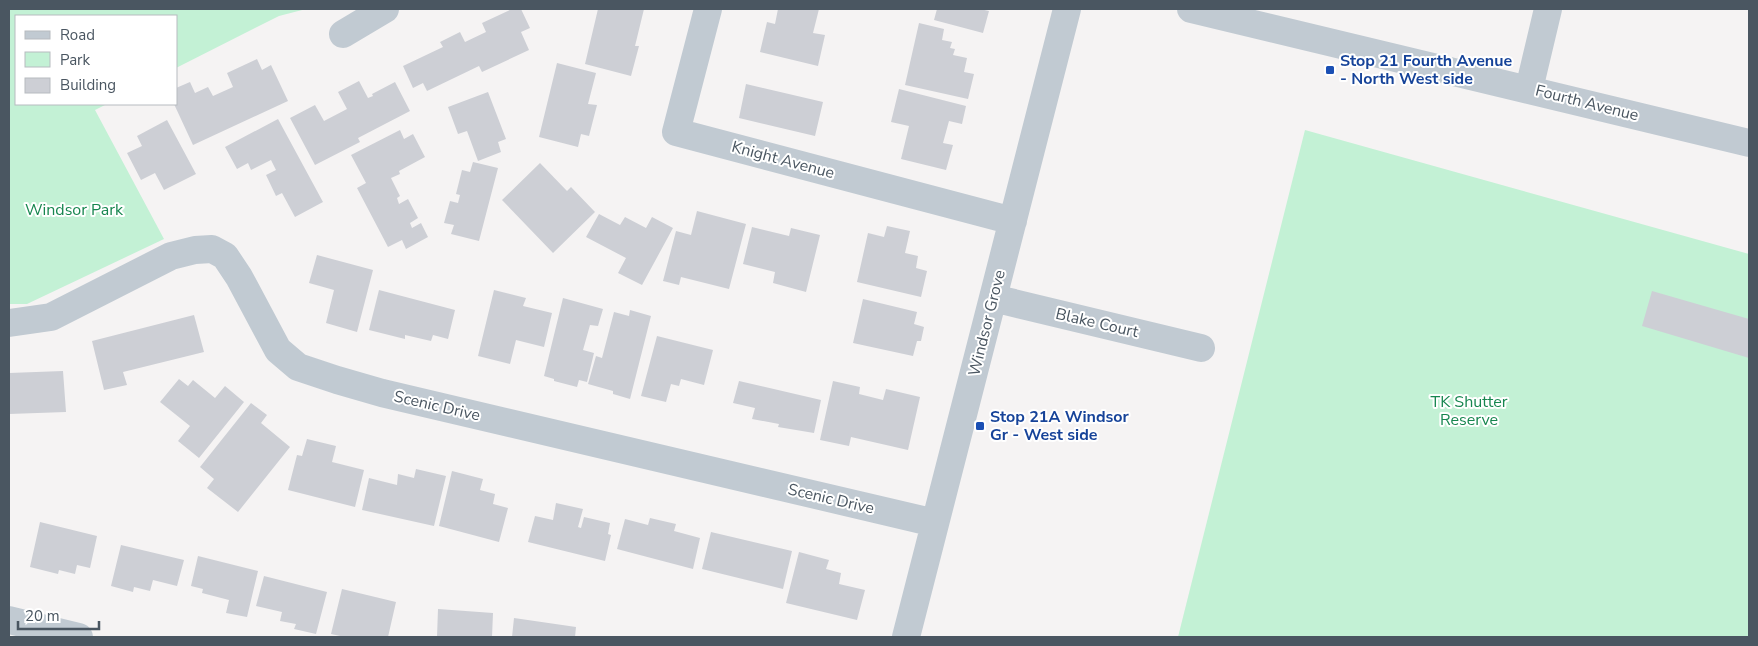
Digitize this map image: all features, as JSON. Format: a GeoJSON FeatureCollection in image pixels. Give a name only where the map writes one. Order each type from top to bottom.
{"type":"FeatureCollection","features":[{"type":"Feature","properties":{"kind":"street"},"geometry":{"type":"LineString","coordinates":[[343,34],[385,9]]}},
{"type":"Feature","properties":{"kind":"street","name":"Knight Avenue"},"geometry":{"type":"LineString","coordinates":[[708,9],[676,132],[1014,221]]}},
{"type":"Feature","properties":{"kind":"street","name":"Windsor Grove"},"geometry":{"type":"LineString","coordinates":[[906,637],[1067,9]]}},
{"type":"Feature","properties":{"kind":"street","name":"Fourth Avenue"},"geometry":{"type":"LineString","coordinates":[[1190,9],[1529,88],[1749,143]]}},
{"type":"Feature","properties":{"kind":"street"},"geometry":{"type":"LineString","coordinates":[[1529,88],[1548,9]]}},
{"type":"Feature","properties":{"kind":"street","name":"Scenic Drive"},"geometry":{"type":"LineString","coordinates":[[9,323],[51,317],[170,256],[195,250],[212,249],[225,256],[239,277],[278,350],[298,367],[318,375],[382,393],[935,523]]}},
{"type":"Feature","properties":{"kind":"street","name":"Blake Court"},"geometry":{"type":"LineString","coordinates":[[993,298],[1201,348]]}},
{"type":"Feature","properties":{"kind":"street"},"geometry":{"type":"LineString","coordinates":[[9,620],[79,637]]}},
{"type":"Feature","properties":{"kind":"green space","name":"Windsor Park"},"geometry":{"type":"Polygon","coordinates":[[[9,9],[306,9],[279,16],[178,67],[178,15],[15,15],[15,105],[105,105],[95,110],[164,239],[27,304],[9,304],[9,9]]]}},
{"type":"Feature","properties":{"kind":"green space","name":"TK Shutter Reserve"},"geometry":{"type":"Polygon","coordinates":[[[1305,130],[1749,254],[1749,637],[1178,637],[1305,130]]]}},
{"type":"Feature","properties":{"kind":"building"},"geometry":{"type":"Polygon","coordinates":[[[512,9],[521,9],[530,28],[521,32],[529,50],[482,72],[479,66],[427,91],[423,83],[413,88],[403,66],[443,47],[440,42],[460,32],[465,42],[486,32],[482,23],[512,9]]]}},
{"type":"Feature","properties":{"kind":"building"},"geometry":{"type":"Polygon","coordinates":[[[598,9],[644,9],[635,46],[639,46],[631,76],[585,64],[598,9]]]}},
{"type":"Feature","properties":{"kind":"building"},"geometry":{"type":"Polygon","coordinates":[[[778,9],[819,9],[813,33],[825,35],[818,66],[760,52],[767,22],[775,24],[778,9]]]}},
{"type":"Feature","properties":{"kind":"building"},"geometry":{"type":"Polygon","coordinates":[[[937,9],[980,9],[989,11],[983,33],[934,20],[937,9]]]}},
{"type":"Feature","properties":{"kind":"building"},"geometry":{"type":"Polygon","coordinates":[[[919,23],[944,29],[942,40],[952,42],[950,48],[955,49],[953,55],[967,58],[964,72],[974,74],[968,99],[905,85],[919,23]]]}},
{"type":"Feature","properties":{"kind":"building"},"geometry":{"type":"Polygon","coordinates":[[[257,59],[262,70],[271,65],[288,101],[193,145],[174,105],[178,105],[178,87],[190,82],[195,93],[208,87],[213,96],[233,87],[227,73],[257,59]]]}},
{"type":"Feature","properties":{"kind":"building"},"geometry":{"type":"Polygon","coordinates":[[[557,63],[596,73],[588,104],[597,105],[589,136],[581,134],[578,147],[539,137],[557,63]]]}},
{"type":"Feature","properties":{"kind":"building"},"geometry":{"type":"Polygon","coordinates":[[[359,81],[368,98],[395,82],[410,111],[358,138],[360,142],[315,165],[290,118],[315,105],[324,121],[347,109],[338,92],[359,81]]]}},
{"type":"Feature","properties":{"kind":"building"},"geometry":{"type":"Polygon","coordinates":[[[746,84],[823,102],[815,136],[739,118],[746,84]]]}},
{"type":"Feature","properties":{"kind":"building"},"geometry":{"type":"Polygon","coordinates":[[[899,89],[966,106],[962,124],[949,121],[943,143],[953,145],[946,170],[901,159],[909,126],[891,122],[899,89]]]}},
{"type":"Feature","properties":{"kind":"building"},"geometry":{"type":"Polygon","coordinates":[[[488,92],[506,139],[498,142],[501,152],[478,161],[467,131],[458,134],[448,107],[488,92]]]}},
{"type":"Feature","properties":{"kind":"building"},"geometry":{"type":"Polygon","coordinates":[[[278,119],[323,202],[295,217],[282,193],[276,196],[266,175],[276,170],[271,160],[251,170],[248,163],[237,169],[225,147],[278,119]]]}},
{"type":"Feature","properties":{"kind":"building"},"geometry":{"type":"Polygon","coordinates":[[[167,120],[196,174],[164,190],[155,173],[141,180],[127,153],[142,146],[137,136],[167,120]]]}},
{"type":"Feature","properties":{"kind":"building"},"geometry":{"type":"Polygon","coordinates":[[[400,130],[404,139],[413,134],[425,157],[399,171],[400,174],[391,178],[400,196],[397,198],[399,204],[408,199],[418,218],[410,223],[412,228],[421,223],[428,237],[406,249],[402,240],[388,247],[357,188],[366,183],[351,155],[400,130]]]}},
{"type":"Feature","properties":{"kind":"building"},"geometry":{"type":"Polygon","coordinates":[[[473,162],[498,168],[479,241],[451,234],[454,225],[444,223],[450,201],[458,203],[460,195],[456,194],[462,170],[470,172],[473,162]]]}},
{"type":"Feature","properties":{"kind":"building"},"geometry":{"type":"Polygon","coordinates":[[[540,163],[567,191],[571,187],[595,212],[553,253],[502,200],[540,163]]]}},
{"type":"Feature","properties":{"kind":"building"},"geometry":{"type":"Polygon","coordinates":[[[697,211],[746,224],[729,289],[681,277],[679,285],[663,281],[676,231],[691,235],[697,211]]]}},
{"type":"Feature","properties":{"kind":"building"},"geometry":{"type":"Polygon","coordinates":[[[599,214],[620,225],[625,217],[646,228],[652,217],[673,228],[642,285],[618,273],[626,258],[586,237],[599,214]]]}},
{"type":"Feature","properties":{"kind":"building"},"geometry":{"type":"Polygon","coordinates":[[[887,226],[910,231],[905,253],[918,256],[916,268],[927,271],[921,297],[857,282],[868,233],[884,237],[887,226]]]}},
{"type":"Feature","properties":{"kind":"building"},"geometry":{"type":"Polygon","coordinates":[[[752,227],[789,236],[791,228],[820,235],[806,292],[773,283],[775,272],[743,264],[752,227]]]}},
{"type":"Feature","properties":{"kind":"building"},"geometry":{"type":"Polygon","coordinates":[[[317,255],[373,270],[357,332],[326,323],[334,290],[309,283],[317,255]]]}},
{"type":"Feature","properties":{"kind":"building"},"geometry":{"type":"Polygon","coordinates":[[[379,290],[455,310],[448,339],[433,335],[431,341],[405,335],[405,339],[369,330],[379,290]]]}},
{"type":"Feature","properties":{"kind":"building"},"geometry":{"type":"Polygon","coordinates":[[[494,290],[526,298],[523,306],[552,313],[544,347],[516,340],[510,364],[478,356],[494,290]]]}},
{"type":"Feature","properties":{"kind":"building"},"geometry":{"type":"Polygon","coordinates":[[[1652,291],[1749,319],[1749,358],[1642,326],[1652,291]]]}},
{"type":"Feature","properties":{"kind":"building"},"geometry":{"type":"Polygon","coordinates":[[[563,298],[603,309],[598,326],[590,325],[583,350],[594,353],[587,382],[579,380],[577,387],[554,381],[554,379],[544,376],[563,298]]]}},
{"type":"Feature","properties":{"kind":"building"},"geometry":{"type":"Polygon","coordinates":[[[863,299],[917,312],[914,324],[924,327],[921,341],[917,341],[913,356],[853,343],[863,299]]]}},
{"type":"Feature","properties":{"kind":"building"},"geometry":{"type":"Polygon","coordinates":[[[630,310],[651,316],[630,399],[613,394],[613,391],[588,384],[596,356],[602,358],[614,312],[629,316],[630,310]]]}},
{"type":"Feature","properties":{"kind":"building"},"geometry":{"type":"Polygon","coordinates":[[[194,315],[204,352],[123,372],[127,385],[104,390],[92,341],[194,315]]]}},
{"type":"Feature","properties":{"kind":"building"},"geometry":{"type":"Polygon","coordinates":[[[657,336],[713,350],[704,385],[681,379],[679,386],[671,384],[666,402],[641,396],[657,336]]]}},
{"type":"Feature","properties":{"kind":"building"},"geometry":{"type":"Polygon","coordinates":[[[63,371],[66,412],[9,414],[9,373],[63,371]]]}},
{"type":"Feature","properties":{"kind":"building"},"geometry":{"type":"Polygon","coordinates":[[[179,379],[188,386],[193,380],[215,398],[225,386],[244,402],[199,458],[178,441],[190,426],[160,402],[179,379]]]}},
{"type":"Feature","properties":{"kind":"building"},"geometry":{"type":"Polygon","coordinates":[[[739,381],[821,400],[814,433],[778,427],[779,424],[752,419],[755,408],[733,403],[739,381]]]}},
{"type":"Feature","properties":{"kind":"building"},"geometry":{"type":"Polygon","coordinates":[[[833,381],[860,387],[859,394],[883,400],[886,389],[920,397],[908,450],[851,437],[849,446],[820,440],[833,381]]]}},
{"type":"Feature","properties":{"kind":"building"},"geometry":{"type":"Polygon","coordinates":[[[251,403],[267,415],[261,423],[290,447],[238,512],[207,488],[214,479],[200,467],[251,403]]]}},
{"type":"Feature","properties":{"kind":"building"},"geometry":{"type":"Polygon","coordinates":[[[307,439],[336,446],[332,462],[364,470],[355,507],[288,490],[297,455],[302,456],[307,439]]]}},
{"type":"Feature","properties":{"kind":"building"},"geometry":{"type":"Polygon","coordinates":[[[416,469],[446,476],[434,526],[362,510],[369,478],[397,485],[398,474],[414,478],[416,469]]]}},
{"type":"Feature","properties":{"kind":"building"},"geometry":{"type":"Polygon","coordinates":[[[452,471],[483,479],[480,490],[495,494],[493,504],[508,508],[499,542],[439,526],[452,471]]]}},
{"type":"Feature","properties":{"kind":"building"},"geometry":{"type":"Polygon","coordinates":[[[556,503],[583,509],[578,527],[581,528],[584,517],[610,523],[608,534],[611,535],[605,561],[528,542],[535,516],[553,520],[556,503]]]}},
{"type":"Feature","properties":{"kind":"building"},"geometry":{"type":"Polygon","coordinates":[[[650,518],[676,524],[674,531],[700,538],[693,569],[617,549],[625,519],[648,525],[650,518]]]}},
{"type":"Feature","properties":{"kind":"building"},"geometry":{"type":"Polygon","coordinates":[[[40,522],[97,536],[90,568],[77,565],[75,574],[59,570],[58,574],[30,567],[40,522]]]}},
{"type":"Feature","properties":{"kind":"building"},"geometry":{"type":"Polygon","coordinates":[[[711,532],[792,551],[783,589],[702,569],[711,532]]]}},
{"type":"Feature","properties":{"kind":"building"},"geometry":{"type":"Polygon","coordinates":[[[121,545],[184,560],[177,586],[153,580],[150,591],[134,587],[133,592],[111,586],[121,545]]]}},
{"type":"Feature","properties":{"kind":"building"},"geometry":{"type":"Polygon","coordinates":[[[799,552],[829,560],[826,569],[841,573],[839,584],[865,590],[857,620],[786,603],[799,552]]]}},
{"type":"Feature","properties":{"kind":"building"},"geometry":{"type":"Polygon","coordinates":[[[198,556],[258,571],[247,617],[226,613],[229,600],[202,593],[203,589],[191,586],[198,556]]]}},
{"type":"Feature","properties":{"kind":"building"},"geometry":{"type":"Polygon","coordinates":[[[264,576],[327,592],[316,634],[294,629],[296,624],[280,621],[282,612],[256,606],[264,576]]]}},
{"type":"Feature","properties":{"kind":"building"},"geometry":{"type":"Polygon","coordinates":[[[342,589],[396,602],[388,637],[345,637],[331,634],[342,589]]]}},
{"type":"Feature","properties":{"kind":"building"},"geometry":{"type":"Polygon","coordinates":[[[438,609],[493,613],[492,637],[437,637],[438,609]]]}},
{"type":"Feature","properties":{"kind":"building"},"geometry":{"type":"Polygon","coordinates":[[[514,618],[576,627],[575,637],[512,637],[514,618]]]}},
{"type":"Feature","properties":{"kind":"place","name":"Stop 21 Fourth Avenue - North West side"},"geometry":{"type":"Point","coordinates":[1330,70]}},
{"type":"Feature","properties":{"kind":"place","name":"Stop 21A Windsor Gr - West side"},"geometry":{"type":"Point","coordinates":[980,426]}}]}
